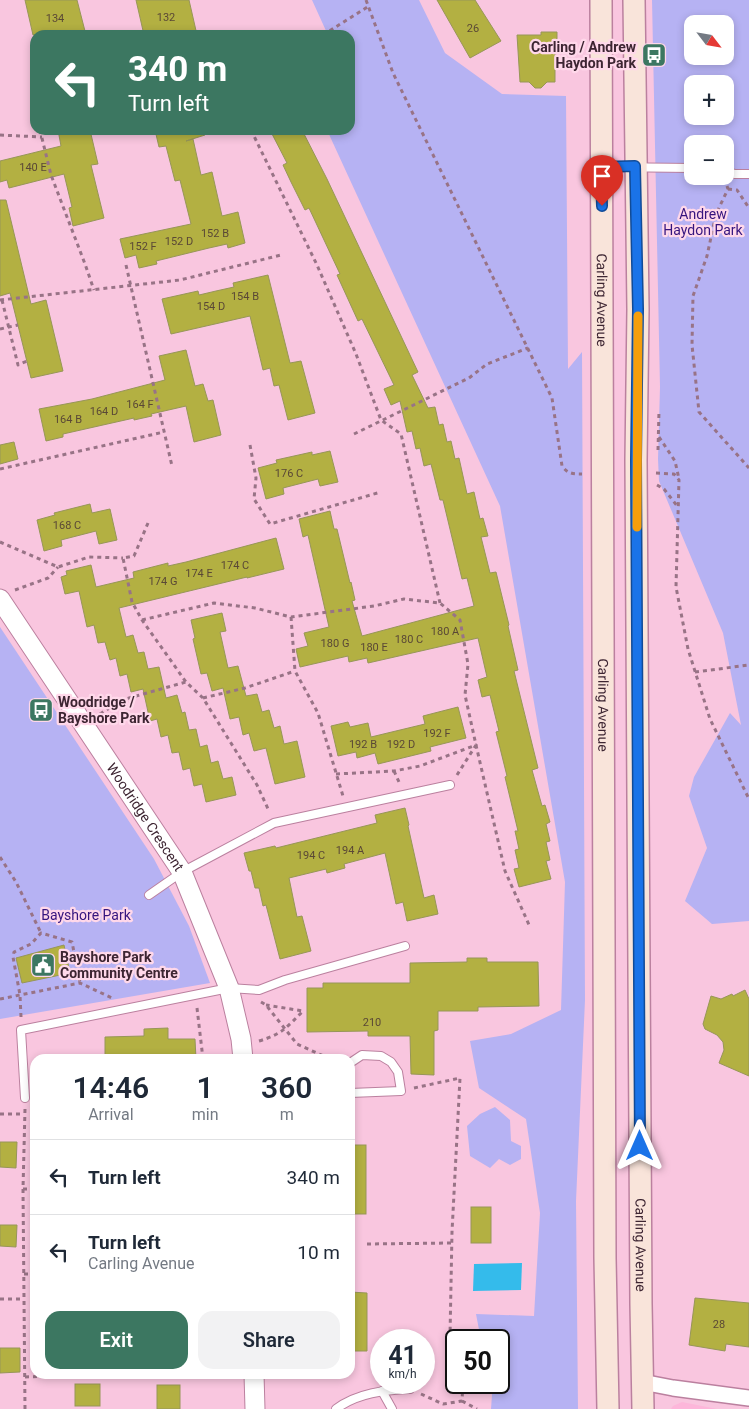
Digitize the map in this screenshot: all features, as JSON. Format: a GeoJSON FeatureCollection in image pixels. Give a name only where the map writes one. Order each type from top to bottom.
{"type":"FeatureCollection","features":[{"type":"Feature","properties":{"kind":"main road","name":"Carling Avenue"},"geometry":{"type":"LineString","coordinates":[[601,0],[605,1258],[608,1409]]}},
{"type":"Feature","properties":{"kind":"main road","name":"Carling Avenue"},"geometry":{"type":"LineString","coordinates":[[634,0],[638,309],[636,460],[640,1262],[643,1409]]}},
{"type":"Feature","properties":{"kind":"main road"},"geometry":{"type":"LineString","coordinates":[[605,1258],[640,1262]]}},
{"type":"Feature","properties":{"kind":"street","name":"Woodridge Crescent"},"geometry":{"type":"LineString","coordinates":[[4,596],[182,872],[237,989],[242,1054]]}},
{"type":"Feature","properties":{"kind":"street"},"geometry":{"type":"LineString","coordinates":[[254,1379],[255,1409]]}},
{"type":"Feature","properties":{"kind":"street"},"geometry":{"type":"LineString","coordinates":[[642,1382],[749,1398]]}},
{"type":"Feature","properties":{"kind":"lane"},"geometry":{"type":"LineString","coordinates":[[601,167],[684,168]]}},
{"type":"Feature","properties":{"kind":"lane"},"geometry":{"type":"LineString","coordinates":[[734,174],[749,174]]}},
{"type":"Feature","properties":{"kind":"lane"},"geometry":{"type":"LineString","coordinates":[[149,895],[182,872],[274,823],[450,785]]}},
{"type":"Feature","properties":{"kind":"lane"},"geometry":{"type":"LineString","coordinates":[[25,1098],[21,1030],[196,995],[237,989],[260,990],[285,980],[405,946]]}},
{"type":"Feature","properties":{"kind":"lane"},"geometry":{"type":"LineString","coordinates":[[355,1060],[362,1055],[381,1056],[391,1062],[398,1072],[401,1091],[355,1093]]}},
{"type":"Feature","properties":{"kind":"lane"},"geometry":{"type":"LineString","coordinates":[[336,1409],[344,1403],[370,1394]]}},
{"type":"Feature","properties":{"kind":"lane"},"geometry":{"type":"LineString","coordinates":[[384,1394],[392,1409]]}},
{"type":"Feature","properties":{"kind":"path"},"geometry":{"type":"LineString","coordinates":[[366,0],[393,73],[552,398],[562,466],[571,474],[587,474]]}},
{"type":"Feature","properties":{"kind":"path"},"geometry":{"type":"LineString","coordinates":[[331,30],[369,6]]}},
{"type":"Feature","properties":{"kind":"path"},"geometry":{"type":"LineString","coordinates":[[0,135],[42,137],[51,175],[94,290]]}},
{"type":"Feature","properties":{"kind":"path"},"geometry":{"type":"LineString","coordinates":[[253,135],[317,265],[356,354],[381,420],[401,434],[440,603]]}},
{"type":"Feature","properties":{"kind":"path"},"geometry":{"type":"LineString","coordinates":[[727,185],[728,189],[716,214],[707,256],[692,296],[692,345],[699,412],[749,468]]}},
{"type":"Feature","properties":{"kind":"path"},"geometry":{"type":"LineString","coordinates":[[728,189],[736,190],[749,208]]}},
{"type":"Feature","properties":{"kind":"path"},"geometry":{"type":"LineString","coordinates":[[27,360],[18,365],[1,300],[180,280],[281,255]]}},
{"type":"Feature","properties":{"kind":"path"},"geometry":{"type":"LineString","coordinates":[[126,265],[172,466]]}},
{"type":"Feature","properties":{"kind":"path"},"geometry":{"type":"LineString","coordinates":[[0,329],[18,325]]}},
{"type":"Feature","properties":{"kind":"path"},"geometry":{"type":"LineString","coordinates":[[354,434],[470,378],[487,364],[528,348]]}},
{"type":"Feature","properties":{"kind":"path"},"geometry":{"type":"LineString","coordinates":[[0,469],[164,432]]}},
{"type":"Feature","properties":{"kind":"path"},"geometry":{"type":"LineString","coordinates":[[659,437],[675,460],[679,480],[676,586],[688,649],[710,719],[749,799]]}},
{"type":"Feature","properties":{"kind":"path"},"geometry":{"type":"LineString","coordinates":[[250,445],[256,478],[254,499],[270,524],[381,492]]}},
{"type":"Feature","properties":{"kind":"path"},"geometry":{"type":"LineString","coordinates":[[657,473],[674,474],[679,480]]}},
{"type":"Feature","properties":{"kind":"path"},"geometry":{"type":"LineString","coordinates":[[657,486],[664,489],[678,507]]}},
{"type":"Feature","properties":{"kind":"path"},"geometry":{"type":"LineString","coordinates":[[4,596],[48,578],[58,567],[89,557],[123,558],[134,556],[148,523]]}},
{"type":"Feature","properties":{"kind":"path"},"geometry":{"type":"LineString","coordinates":[[0,542],[58,567]]}},
{"type":"Feature","properties":{"kind":"path"},"geometry":{"type":"LineString","coordinates":[[123,558],[132,602],[142,620],[186,682],[203,698],[257,785],[274,823]]}},
{"type":"Feature","properties":{"kind":"path"},"geometry":{"type":"LineString","coordinates":[[142,620],[214,603],[255,608],[291,617],[374,606],[404,598],[440,603],[460,620],[468,664],[465,696],[476,745],[505,871],[530,927]]}},
{"type":"Feature","properties":{"kind":"path"},"geometry":{"type":"LineString","coordinates":[[291,617],[295,671],[318,713],[346,807]]}},
{"type":"Feature","properties":{"kind":"path"},"geometry":{"type":"LineString","coordinates":[[695,672],[749,665]]}},
{"type":"Feature","properties":{"kind":"path"},"geometry":{"type":"LineString","coordinates":[[203,698],[245,688],[295,671]]}},
{"type":"Feature","properties":{"kind":"path"},"geometry":{"type":"LineString","coordinates":[[100,714],[122,700],[186,682]]}},
{"type":"Feature","properties":{"kind":"path"},"geometry":{"type":"LineString","coordinates":[[336,774],[394,771],[420,766],[476,745]]}},
{"type":"Feature","properties":{"kind":"path"},"geometry":{"type":"LineString","coordinates":[[450,785],[476,745]]}},
{"type":"Feature","properties":{"kind":"path"},"geometry":{"type":"LineString","coordinates":[[0,857],[16,882],[41,933],[72,942],[80,984]]}},
{"type":"Feature","properties":{"kind":"path"},"geometry":{"type":"LineString","coordinates":[[21,1030],[20,995],[13,957],[14,952],[31,944],[41,933]]}},
{"type":"Feature","properties":{"kind":"path"},"geometry":{"type":"LineString","coordinates":[[0,999],[80,984],[132,1008]]}},
{"type":"Feature","properties":{"kind":"path"},"geometry":{"type":"LineString","coordinates":[[237,989],[266,1005],[297,1044],[319,1054]]}},
{"type":"Feature","properties":{"kind":"path"},"geometry":{"type":"LineString","coordinates":[[196,995],[202,1054]]}},
{"type":"Feature","properties":{"kind":"path"},"geometry":{"type":"LineString","coordinates":[[258,1041],[276,1036],[302,1011],[266,1005]]}},
{"type":"Feature","properties":{"kind":"path"},"geometry":{"type":"LineString","coordinates":[[401,1091],[460,1078],[452,1243],[450,1329]]}},
{"type":"Feature","properties":{"kind":"path"},"geometry":{"type":"LineString","coordinates":[[25,1098],[23,1189],[25,1409]]}},
{"type":"Feature","properties":{"kind":"path"},"geometry":{"type":"LineString","coordinates":[[0,1114],[24,1114]]}},
{"type":"Feature","properties":{"kind":"path"},"geometry":{"type":"LineString","coordinates":[[23,1189],[30,1189]]}},
{"type":"Feature","properties":{"kind":"path"},"geometry":{"type":"LineString","coordinates":[[367,1244],[452,1243]]}},
{"type":"Feature","properties":{"kind":"path"},"geometry":{"type":"LineString","coordinates":[[24,1274],[30,1274]]}},
{"type":"Feature","properties":{"kind":"path"},"geometry":{"type":"LineString","coordinates":[[0,1299],[24,1299]]}},
{"type":"Feature","properties":{"kind":"path"},"geometry":{"type":"LineString","coordinates":[[25,1377],[30,1377]]}},
{"type":"Feature","properties":{"kind":"path"},"geometry":{"type":"LineString","coordinates":[[421,1394],[443,1404],[462,1401],[477,1409]]}},
{"type":"Feature","properties":{"kind":"path"},"geometry":{"type":"LineString","coordinates":[[462,1394],[462,1401]]}},
{"type":"Feature","properties":{"kind":"shaded area"},"geometry":{"type":"Polygon","coordinates":[[[682,1402],[717,1409],[671,1409],[682,1402]]]}},
{"type":"Feature","properties":{"kind":"green space"},"geometry":{"type":"Polygon","coordinates":[[[312,0],[419,0],[445,53],[502,94],[566,96],[568,369],[582,352],[585,1000],[576,1201],[578,1409],[491,1409],[492,1394],[510,1394],[510,1329],[479,1329],[476,1314],[534,1316],[540,1213],[526,1119],[479,1088],[470,1041],[511,1034],[561,1010],[565,882],[500,506],[329,135],[355,135],[355,30],[326,30],[312,0]]]}},
{"type":"Feature","properties":{"kind":"green space","name":"Andrew Haydon Park"},"geometry":{"type":"Polygon","coordinates":[[[652,0],[749,0],[749,921],[712,924],[685,901],[707,848],[689,796],[694,777],[730,713],[741,725],[723,633],[659,481],[660,387],[652,0]]]}},
{"type":"Feature","properties":{"kind":"green space","name":"Bayshore Park"},"geometry":{"type":"Polygon","coordinates":[[[0,627],[154,859],[189,926],[210,983],[0,1019],[0,627]]]}},
{"type":"Feature","properties":{"kind":"green space"},"geometry":{"type":"Polygon","coordinates":[[[495,1107],[510,1120],[511,1141],[521,1146],[521,1159],[510,1165],[499,1159],[490,1168],[470,1156],[467,1126],[480,1114],[495,1107]]]}},
{"type":"Feature","properties":{"kind":"water"},"geometry":{"type":"Polygon","coordinates":[[[522,1263],[521,1290],[473,1291],[474,1264],[522,1263]]]}},
{"type":"Feature","properties":{"kind":"building"},"geometry":{"type":"Polygon","coordinates":[[[25,0],[77,0],[85,30],[32,30],[25,0]]]}},
{"type":"Feature","properties":{"kind":"building"},"geometry":{"type":"Polygon","coordinates":[[[136,0],[189,0],[196,30],[143,30],[136,0]]]}},
{"type":"Feature","properties":{"kind":"building"},"geometry":{"type":"Polygon","coordinates":[[[437,0],[475,0],[501,41],[470,58],[437,0]]]}},
{"type":"Feature","properties":{"kind":"building"},"geometry":{"type":"Polygon","coordinates":[[[541,32],[557,32],[555,82],[547,82],[541,88],[535,88],[529,82],[520,82],[517,35],[541,35],[541,32]]]}},
{"type":"Feature","properties":{"kind":"building"},"geometry":{"type":"Polygon","coordinates":[[[59,135],[91,135],[98,164],[91,165],[104,218],[73,226],[69,208],[72,207],[64,174],[9,188],[7,180],[0,182],[0,161],[61,146],[59,135]]]}},
{"type":"Feature","properties":{"kind":"building"},"geometry":{"type":"Polygon","coordinates":[[[156,135],[205,135],[186,141],[193,139],[201,175],[212,172],[222,216],[238,212],[245,243],[228,248],[227,244],[209,248],[156,261],[157,264],[139,268],[136,255],[125,258],[120,239],[191,224],[180,180],[175,181],[166,146],[159,147],[156,135]]]}},
{"type":"Feature","properties":{"kind":"building"},"geometry":{"type":"Polygon","coordinates":[[[273,135],[305,135],[418,372],[412,375],[428,408],[435,407],[439,425],[443,424],[447,442],[451,441],[455,459],[459,458],[467,494],[474,492],[480,519],[483,518],[488,536],[481,537],[490,573],[496,572],[509,625],[518,670],[514,671],[538,768],[532,770],[542,806],[545,805],[550,822],[546,824],[550,841],[546,842],[550,860],[546,861],[551,879],[519,887],[514,869],[519,868],[515,850],[519,849],[515,831],[518,831],[505,777],[507,776],[496,732],[499,731],[490,695],[482,697],[478,680],[487,677],[478,638],[368,663],[367,658],[349,662],[348,656],[300,667],[296,649],[308,646],[304,633],[329,627],[308,535],[303,537],[299,519],[330,511],[334,529],[337,529],[351,582],[355,600],[352,601],[362,636],[474,606],[467,578],[462,579],[443,500],[440,500],[431,464],[424,466],[420,448],[416,449],[412,431],[407,432],[400,401],[391,405],[384,389],[394,385],[362,319],[358,321],[337,275],[340,274],[309,208],[305,210],[291,182],[283,165],[287,163],[273,135]]]}},
{"type":"Feature","properties":{"kind":"building"},"geometry":{"type":"Polygon","coordinates":[[[0,200],[6,200],[31,304],[46,300],[63,371],[31,378],[10,293],[0,296],[0,200]]]}},
{"type":"Feature","properties":{"kind":"building"},"geometry":{"type":"Polygon","coordinates":[[[268,275],[290,363],[301,361],[315,413],[288,420],[279,385],[274,386],[270,368],[263,370],[250,316],[171,334],[162,299],[198,291],[199,295],[234,287],[233,283],[268,275]]]}},
{"type":"Feature","properties":{"kind":"building"},"geometry":{"type":"Polygon","coordinates":[[[186,350],[195,386],[203,384],[208,401],[213,400],[221,435],[194,442],[186,406],[151,414],[152,416],[134,420],[134,418],[63,434],[63,437],[46,441],[39,409],[92,399],[165,380],[159,356],[186,350]]]}},
{"type":"Feature","properties":{"kind":"building"},"geometry":{"type":"Polygon","coordinates":[[[14,442],[18,459],[0,464],[0,445],[14,442]]]}},
{"type":"Feature","properties":{"kind":"building"},"geometry":{"type":"Polygon","coordinates":[[[330,451],[338,482],[320,486],[318,479],[283,488],[284,494],[266,499],[258,468],[277,463],[276,460],[312,452],[312,455],[330,451]]]}},
{"type":"Feature","properties":{"kind":"building"},"geometry":{"type":"Polygon","coordinates":[[[90,504],[92,513],[110,509],[117,540],[99,544],[96,531],[61,540],[62,546],[44,551],[37,520],[55,515],[54,513],[90,504]]]}},
{"type":"Feature","properties":{"kind":"building"},"geometry":{"type":"Polygon","coordinates":[[[276,538],[284,569],[119,608],[126,637],[133,635],[138,653],[144,652],[148,669],[159,667],[166,698],[177,695],[182,713],[185,712],[189,730],[196,729],[200,747],[207,745],[211,763],[218,761],[223,779],[232,777],[236,795],[206,802],[202,784],[194,786],[190,768],[183,770],[179,752],[172,753],[168,735],[161,737],[157,719],[150,721],[143,689],[131,692],[127,674],[120,676],[116,658],[110,660],[105,642],[98,643],[94,625],[87,627],[79,591],[65,594],[61,577],[67,575],[66,571],[91,565],[96,587],[134,578],[133,572],[168,563],[168,566],[186,562],[276,538]]]}},
{"type":"Feature","properties":{"kind":"building"},"geometry":{"type":"Polygon","coordinates":[[[222,613],[226,631],[220,632],[228,668],[238,666],[246,696],[257,694],[262,712],[269,710],[274,728],[280,726],[284,744],[297,741],[305,777],[275,784],[266,748],[254,751],[249,733],[243,735],[239,717],[230,719],[223,688],[212,691],[207,673],[201,674],[191,620],[222,613]]]}},
{"type":"Feature","properties":{"kind":"building"},"geometry":{"type":"Polygon","coordinates":[[[458,707],[466,738],[430,747],[431,751],[378,764],[375,753],[357,758],[356,752],[338,756],[331,726],[348,722],[350,727],[368,723],[371,737],[425,724],[423,716],[458,707]]]}},
{"type":"Feature","properties":{"kind":"building"},"geometry":{"type":"Polygon","coordinates":[[[405,808],[424,898],[434,895],[438,914],[407,921],[403,902],[396,904],[385,853],[344,864],[345,868],[327,873],[326,869],[289,878],[297,917],[302,916],[311,951],[280,959],[266,905],[263,906],[259,888],[255,888],[244,853],[275,846],[276,848],[377,823],[375,815],[405,808]]]}},
{"type":"Feature","properties":{"kind":"building","name":"Bayshore Park Community Centre"},"geometry":{"type":"Polygon","coordinates":[[[64,945],[70,973],[22,983],[16,958],[64,945]]]}},
{"type":"Feature","properties":{"kind":"building"},"geometry":{"type":"Polygon","coordinates":[[[467,958],[487,958],[487,962],[538,962],[539,1006],[478,1007],[478,1011],[438,1011],[438,1030],[434,1031],[434,1075],[411,1074],[410,1036],[368,1036],[368,1031],[307,1032],[307,988],[323,988],[323,983],[410,983],[410,963],[467,962],[467,958]]]}},
{"type":"Feature","properties":{"kind":"building"},"geometry":{"type":"Polygon","coordinates":[[[745,990],[749,999],[749,1076],[719,1063],[724,1050],[723,1042],[717,1035],[705,1029],[703,1024],[711,996],[721,999],[745,990]]]}},
{"type":"Feature","properties":{"kind":"building"},"geometry":{"type":"Polygon","coordinates":[[[168,1028],[168,1039],[195,1039],[196,1054],[105,1054],[105,1037],[144,1036],[144,1029],[168,1028]]]}},
{"type":"Feature","properties":{"kind":"building"},"geometry":{"type":"Polygon","coordinates":[[[0,1142],[17,1142],[16,1168],[0,1167],[0,1142]]]}},
{"type":"Feature","properties":{"kind":"building"},"geometry":{"type":"Polygon","coordinates":[[[355,1145],[366,1145],[366,1214],[355,1214],[355,1145]]]}},
{"type":"Feature","properties":{"kind":"building"},"geometry":{"type":"Polygon","coordinates":[[[471,1207],[491,1207],[491,1243],[471,1243],[471,1207]]]}},
{"type":"Feature","properties":{"kind":"building"},"geometry":{"type":"Polygon","coordinates":[[[0,1225],[17,1225],[16,1247],[0,1246],[0,1225]]]}},
{"type":"Feature","properties":{"kind":"building"},"geometry":{"type":"Polygon","coordinates":[[[355,1292],[367,1293],[367,1351],[355,1351],[355,1292]]]}},
{"type":"Feature","properties":{"kind":"building"},"geometry":{"type":"Polygon","coordinates":[[[695,1298],[749,1303],[749,1347],[726,1344],[725,1351],[689,1345],[695,1298]]]}},
{"type":"Feature","properties":{"kind":"building"},"geometry":{"type":"Polygon","coordinates":[[[0,1348],[20,1348],[20,1372],[0,1373],[0,1348]]]}},
{"type":"Feature","properties":{"kind":"building"},"geometry":{"type":"Polygon","coordinates":[[[75,1384],[100,1384],[100,1406],[75,1406],[75,1384]]]}},
{"type":"Feature","properties":{"kind":"building"},"geometry":{"type":"Polygon","coordinates":[[[157,1385],[180,1385],[180,1409],[157,1409],[157,1385]]]}},
{"type":"Feature","properties":{"kind":"slow traffic"},"geometry":{"type":"LineString","coordinates":[[637,527],[638,316]]}},
{"type":"Feature","properties":{"kind":"place","name":"Carling / Andrew Haydon Park"},"geometry":{"type":"Point","coordinates":[654,55]}},
{"type":"Feature","properties":{"kind":"place","name":"Woodridge / Bayshore Park"},"geometry":{"type":"Point","coordinates":[41,710]}},
{"type":"Feature","properties":{"kind":"place","name":"Bayshore Park Community Centre"},"geometry":{"type":"Point","coordinates":[43,965]}},
{"type":"Feature","properties":{"kind":"route"},"geometry":{"type":"LineString","coordinates":[[602,206],[601,167],[635,166],[638,309],[636,460],[640,1146]]}}]}
